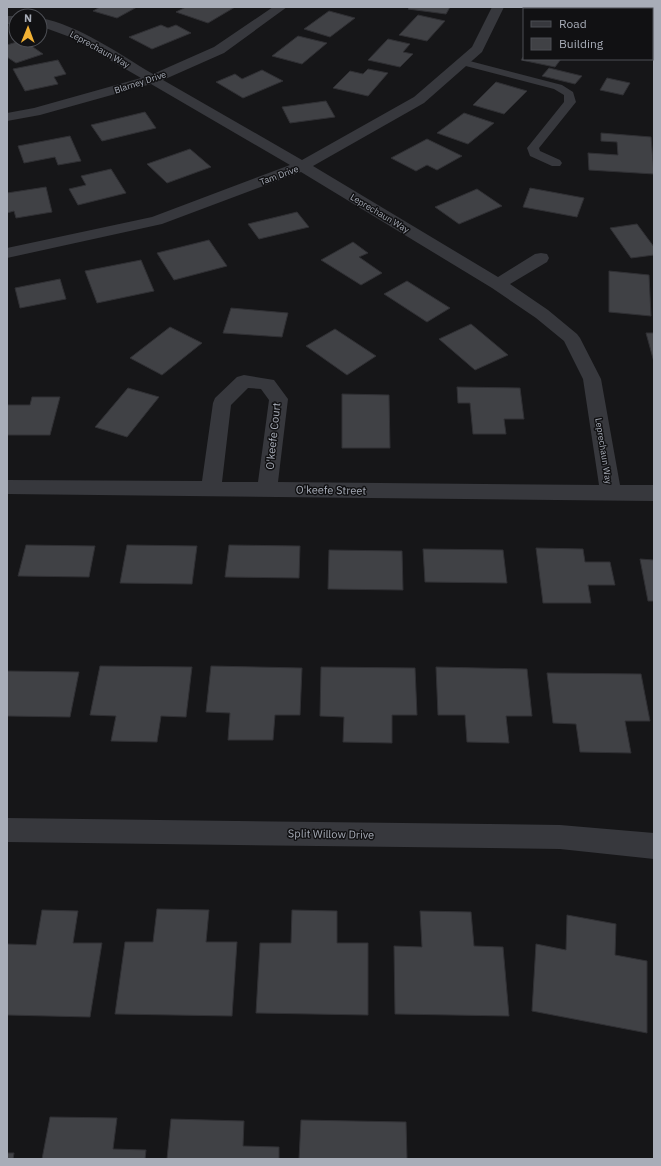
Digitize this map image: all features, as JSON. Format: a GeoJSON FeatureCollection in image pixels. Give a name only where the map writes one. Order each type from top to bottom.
{"type":"FeatureCollection","features":[{"type":"Feature","properties":{"kind":"street","name":"Blarney Drive"},"geometry":{"type":"LineString","coordinates":[[7,117],[36,112],[153,79],[220,50],[279,10],[281,7]]}},
{"type":"Feature","properties":{"kind":"street","name":"Tam Drive"},"geometry":{"type":"LineString","coordinates":[[7,253],[156,221],[302,166],[419,100],[477,49],[498,7]]}},
{"type":"Feature","properties":{"kind":"street","name":"Leprechaun Way"},"geometry":{"type":"LineString","coordinates":[[48,24],[75,34],[302,166],[498,284],[542,314],[571,338],[592,379],[611,493]]}},
{"type":"Feature","properties":{"kind":"street"},"geometry":{"type":"LineString","coordinates":[[498,284],[541,258]]}},
{"type":"Feature","properties":{"kind":"street","name":"O'keefe Court"},"geometry":{"type":"LineString","coordinates":[[212,490],[222,403],[244,382],[267,384],[279,399],[267,489]]}},
{"type":"Feature","properties":{"kind":"street","name":"O'keefe Street"},"geometry":{"type":"LineString","coordinates":[[7,487],[654,493]]}},
{"type":"Feature","properties":{"kind":"street","name":"Split Willow Drive"},"geometry":{"type":"LineString","coordinates":[[7,830],[560,837],[654,846]]}},
{"type":"Feature","properties":{"kind":"lane"},"geometry":{"type":"LineString","coordinates":[[462,62],[558,87],[569,94],[570,102],[533,148],[534,153],[556,163]]}},
{"type":"Feature","properties":{"kind":"building"},"geometry":{"type":"Polygon","coordinates":[[[100,7],[137,7],[117,18],[93,11],[100,7]]]}},
{"type":"Feature","properties":{"kind":"building"},"geometry":{"type":"Polygon","coordinates":[[[186,7],[235,7],[208,23],[176,12],[186,7]]]}},
{"type":"Feature","properties":{"kind":"building"},"geometry":{"type":"Polygon","coordinates":[[[410,7],[450,7],[446,14],[408,9],[410,7]]]}},
{"type":"Feature","properties":{"kind":"building"},"geometry":{"type":"Polygon","coordinates":[[[544,7],[569,7],[569,8],[544,7]]]}},
{"type":"Feature","properties":{"kind":"building"},"geometry":{"type":"Polygon","coordinates":[[[329,11],[355,18],[330,37],[304,29],[329,11]]]}},
{"type":"Feature","properties":{"kind":"building"},"geometry":{"type":"Polygon","coordinates":[[[418,15],[445,21],[427,41],[399,35],[418,15]]]}},
{"type":"Feature","properties":{"kind":"building"},"geometry":{"type":"Polygon","coordinates":[[[161,25],[168,28],[176,25],[191,33],[152,49],[129,37],[161,25]]]}},
{"type":"Feature","properties":{"kind":"building"},"geometry":{"type":"Polygon","coordinates":[[[298,36],[327,43],[302,64],[272,56],[298,36]]]}},
{"type":"Feature","properties":{"kind":"building"},"geometry":{"type":"Polygon","coordinates":[[[388,39],[410,44],[403,52],[413,54],[400,67],[368,60],[388,39]]]}},
{"type":"Feature","properties":{"kind":"building"},"geometry":{"type":"Polygon","coordinates":[[[7,45],[8,48],[34,48],[43,54],[16,63],[7,57],[7,45]]]}},
{"type":"Feature","properties":{"kind":"building"},"geometry":{"type":"Polygon","coordinates":[[[523,57],[523,60],[560,60],[555,67],[521,60],[523,57]]]}},
{"type":"Feature","properties":{"kind":"building"},"geometry":{"type":"Polygon","coordinates":[[[58,60],[66,74],[54,77],[58,84],[25,91],[13,69],[58,60]]]}},
{"type":"Feature","properties":{"kind":"building"},"geometry":{"type":"Polygon","coordinates":[[[549,68],[582,76],[575,84],[542,76],[549,68]]]}},
{"type":"Feature","properties":{"kind":"building"},"geometry":{"type":"Polygon","coordinates":[[[368,69],[388,73],[368,96],[333,88],[350,71],[363,74],[368,69]]]}},
{"type":"Feature","properties":{"kind":"building"},"geometry":{"type":"Polygon","coordinates":[[[262,70],[283,81],[243,98],[216,82],[235,74],[242,79],[262,70]]]}},
{"type":"Feature","properties":{"kind":"building"},"geometry":{"type":"Polygon","coordinates":[[[607,78],[630,83],[623,95],[600,90],[607,78]]]}},
{"type":"Feature","properties":{"kind":"building"},"geometry":{"type":"Polygon","coordinates":[[[496,82],[527,91],[504,114],[473,105],[496,82]]]}},
{"type":"Feature","properties":{"kind":"building"},"geometry":{"type":"Polygon","coordinates":[[[326,101],[335,117],[290,123],[282,107],[326,101]]]}},
{"type":"Feature","properties":{"kind":"building"},"geometry":{"type":"Polygon","coordinates":[[[145,112],[156,128],[102,141],[91,125],[145,112]]]}},
{"type":"Feature","properties":{"kind":"building"},"geometry":{"type":"Polygon","coordinates":[[[464,113],[494,123],[468,144],[437,133],[464,113]]]}},
{"type":"Feature","properties":{"kind":"building"},"geometry":{"type":"Polygon","coordinates":[[[601,133],[651,137],[654,174],[589,170],[588,153],[618,155],[617,142],[601,141],[601,133]]]}},
{"type":"Feature","properties":{"kind":"building"},"geometry":{"type":"Polygon","coordinates":[[[70,136],[81,161],[58,165],[55,157],[24,163],[18,146],[70,136]]]}},
{"type":"Feature","properties":{"kind":"building"},"geometry":{"type":"Polygon","coordinates":[[[427,139],[462,156],[437,170],[427,165],[416,171],[391,158],[427,139]]]}},
{"type":"Feature","properties":{"kind":"building"},"geometry":{"type":"Polygon","coordinates":[[[190,149],[211,167],[167,183],[147,164],[190,149]]]}},
{"type":"Feature","properties":{"kind":"building"},"geometry":{"type":"Polygon","coordinates":[[[111,169],[126,193],[78,205],[69,189],[86,185],[81,176],[111,169]]]}},
{"type":"Feature","properties":{"kind":"building"},"geometry":{"type":"Polygon","coordinates":[[[46,187],[52,212],[16,218],[14,211],[7,213],[7,193],[46,187]]]}},
{"type":"Feature","properties":{"kind":"building"},"geometry":{"type":"Polygon","coordinates":[[[530,188],[584,198],[577,217],[523,207],[530,188]]]}},
{"type":"Feature","properties":{"kind":"building"},"geometry":{"type":"Polygon","coordinates":[[[477,189],[502,206],[459,224],[435,207],[477,189]]]}},
{"type":"Feature","properties":{"kind":"building"},"geometry":{"type":"Polygon","coordinates":[[[297,212],[309,227],[259,239],[248,224],[297,212]]]}},
{"type":"Feature","properties":{"kind":"building"},"geometry":{"type":"Polygon","coordinates":[[[637,224],[654,247],[654,255],[631,258],[610,228],[637,224]]]}},
{"type":"Feature","properties":{"kind":"building"},"geometry":{"type":"Polygon","coordinates":[[[209,240],[227,266],[174,280],[157,253],[209,240]]]}},
{"type":"Feature","properties":{"kind":"building"},"geometry":{"type":"Polygon","coordinates":[[[353,242],[368,253],[359,257],[382,273],[361,285],[321,260],[353,242]]]}},
{"type":"Feature","properties":{"kind":"building"},"geometry":{"type":"Polygon","coordinates":[[[141,260],[154,291],[97,303],[85,271],[141,260]]]}},
{"type":"Feature","properties":{"kind":"building"},"geometry":{"type":"Polygon","coordinates":[[[609,271],[649,275],[651,316],[609,312],[609,271]]]}},
{"type":"Feature","properties":{"kind":"building"},"geometry":{"type":"Polygon","coordinates":[[[60,279],[66,299],[20,308],[15,288],[60,279]]]}},
{"type":"Feature","properties":{"kind":"building"},"geometry":{"type":"Polygon","coordinates":[[[407,281],[450,308],[427,322],[384,294],[407,281]]]}},
{"type":"Feature","properties":{"kind":"building"},"geometry":{"type":"Polygon","coordinates":[[[231,308],[288,313],[282,337],[223,333],[231,308]]]}},
{"type":"Feature","properties":{"kind":"building"},"geometry":{"type":"Polygon","coordinates":[[[471,324],[508,355],[475,370],[439,339],[471,324]]]}},
{"type":"Feature","properties":{"kind":"building"},"geometry":{"type":"Polygon","coordinates":[[[170,327],[202,343],[162,375],[130,358],[170,327]]]}},
{"type":"Feature","properties":{"kind":"building"},"geometry":{"type":"Polygon","coordinates":[[[335,329],[376,356],[347,375],[306,346],[335,329]]]}},
{"type":"Feature","properties":{"kind":"building"},"geometry":{"type":"Polygon","coordinates":[[[646,333],[654,333],[654,362],[646,333]]]}},
{"type":"Feature","properties":{"kind":"building"},"geometry":{"type":"Polygon","coordinates":[[[457,387],[520,388],[524,419],[504,419],[506,434],[473,434],[470,403],[458,403],[457,387]]]}},
{"type":"Feature","properties":{"kind":"building"},"geometry":{"type":"Polygon","coordinates":[[[128,388],[159,397],[127,437],[95,427],[128,388]]]}},
{"type":"Feature","properties":{"kind":"building"},"geometry":{"type":"Polygon","coordinates":[[[342,394],[389,395],[390,448],[342,448],[342,394]]]}},
{"type":"Feature","properties":{"kind":"building"},"geometry":{"type":"Polygon","coordinates":[[[32,397],[60,397],[50,435],[7,435],[7,405],[30,405],[32,397]]]}},
{"type":"Feature","properties":{"kind":"building"},"geometry":{"type":"Polygon","coordinates":[[[26,545],[95,546],[89,577],[18,576],[26,545]]]}},
{"type":"Feature","properties":{"kind":"building"},"geometry":{"type":"Polygon","coordinates":[[[127,545],[197,546],[192,584],[120,583],[127,545]]]}},
{"type":"Feature","properties":{"kind":"building"},"geometry":{"type":"Polygon","coordinates":[[[229,545],[300,546],[299,578],[225,577],[229,545]]]}},
{"type":"Feature","properties":{"kind":"building"},"geometry":{"type":"Polygon","coordinates":[[[536,548],[583,549],[585,562],[610,562],[615,585],[588,585],[591,603],[543,603],[536,548]]]}},
{"type":"Feature","properties":{"kind":"building"},"geometry":{"type":"Polygon","coordinates":[[[423,549],[503,550],[507,583],[425,582],[423,549]]]}},
{"type":"Feature","properties":{"kind":"building"},"geometry":{"type":"Polygon","coordinates":[[[329,550],[402,551],[403,590],[328,589],[329,550]]]}},
{"type":"Feature","properties":{"kind":"building"},"geometry":{"type":"Polygon","coordinates":[[[640,559],[654,560],[654,601],[648,601],[640,559]]]}},
{"type":"Feature","properties":{"kind":"building"},"geometry":{"type":"Polygon","coordinates":[[[100,666],[192,667],[186,717],[161,716],[157,742],[111,741],[116,716],[90,715],[100,666]]]}},
{"type":"Feature","properties":{"kind":"building"},"geometry":{"type":"Polygon","coordinates":[[[211,666],[302,668],[300,715],[275,715],[273,740],[228,740],[230,713],[206,712],[211,666]]]}},
{"type":"Feature","properties":{"kind":"building"},"geometry":{"type":"Polygon","coordinates":[[[321,667],[415,668],[417,715],[392,715],[392,743],[343,742],[344,717],[320,716],[321,667]]]}},
{"type":"Feature","properties":{"kind":"building"},"geometry":{"type":"Polygon","coordinates":[[[436,667],[527,669],[532,716],[506,716],[509,743],[467,742],[465,715],[438,715],[436,667]]]}},
{"type":"Feature","properties":{"kind":"building"},"geometry":{"type":"Polygon","coordinates":[[[7,671],[79,672],[70,717],[7,716],[7,671]]]}},
{"type":"Feature","properties":{"kind":"building"},"geometry":{"type":"Polygon","coordinates":[[[547,673],[641,674],[650,721],[625,721],[631,753],[580,752],[576,724],[553,723],[547,673]]]}},
{"type":"Feature","properties":{"kind":"building"},"geometry":{"type":"Polygon","coordinates":[[[157,909],[209,910],[206,942],[237,942],[232,1016],[115,1014],[125,942],[153,942],[157,909]]]}},
{"type":"Feature","properties":{"kind":"building"},"geometry":{"type":"Polygon","coordinates":[[[42,910],[78,911],[73,943],[102,943],[90,1017],[7,1015],[7,944],[36,945],[42,910]]]}},
{"type":"Feature","properties":{"kind":"building"},"geometry":{"type":"Polygon","coordinates":[[[292,910],[337,911],[337,943],[368,943],[368,1015],[256,1013],[260,943],[291,943],[292,910]]]}},
{"type":"Feature","properties":{"kind":"building"},"geometry":{"type":"Polygon","coordinates":[[[420,911],[471,912],[474,946],[503,947],[509,1016],[395,1014],[394,946],[422,947],[420,911]]]}},
{"type":"Feature","properties":{"kind":"building"},"geometry":{"type":"Polygon","coordinates":[[[567,915],[616,924],[615,955],[647,961],[647,1033],[532,1011],[536,944],[566,950],[567,915]]]}},
{"type":"Feature","properties":{"kind":"building"},"geometry":{"type":"Polygon","coordinates":[[[50,1117],[117,1118],[113,1149],[146,1150],[145,1159],[42,1159],[50,1117]]]}},
{"type":"Feature","properties":{"kind":"building"},"geometry":{"type":"Polygon","coordinates":[[[171,1119],[244,1121],[243,1146],[279,1147],[279,1159],[167,1159],[171,1119]]]}},
{"type":"Feature","properties":{"kind":"building"},"geometry":{"type":"Polygon","coordinates":[[[301,1120],[406,1122],[407,1159],[299,1159],[301,1120]]]}},
{"type":"Feature","properties":{"kind":"building"},"geometry":{"type":"Polygon","coordinates":[[[7,1153],[14,1153],[13,1159],[7,1159],[7,1153]]]}}]}
